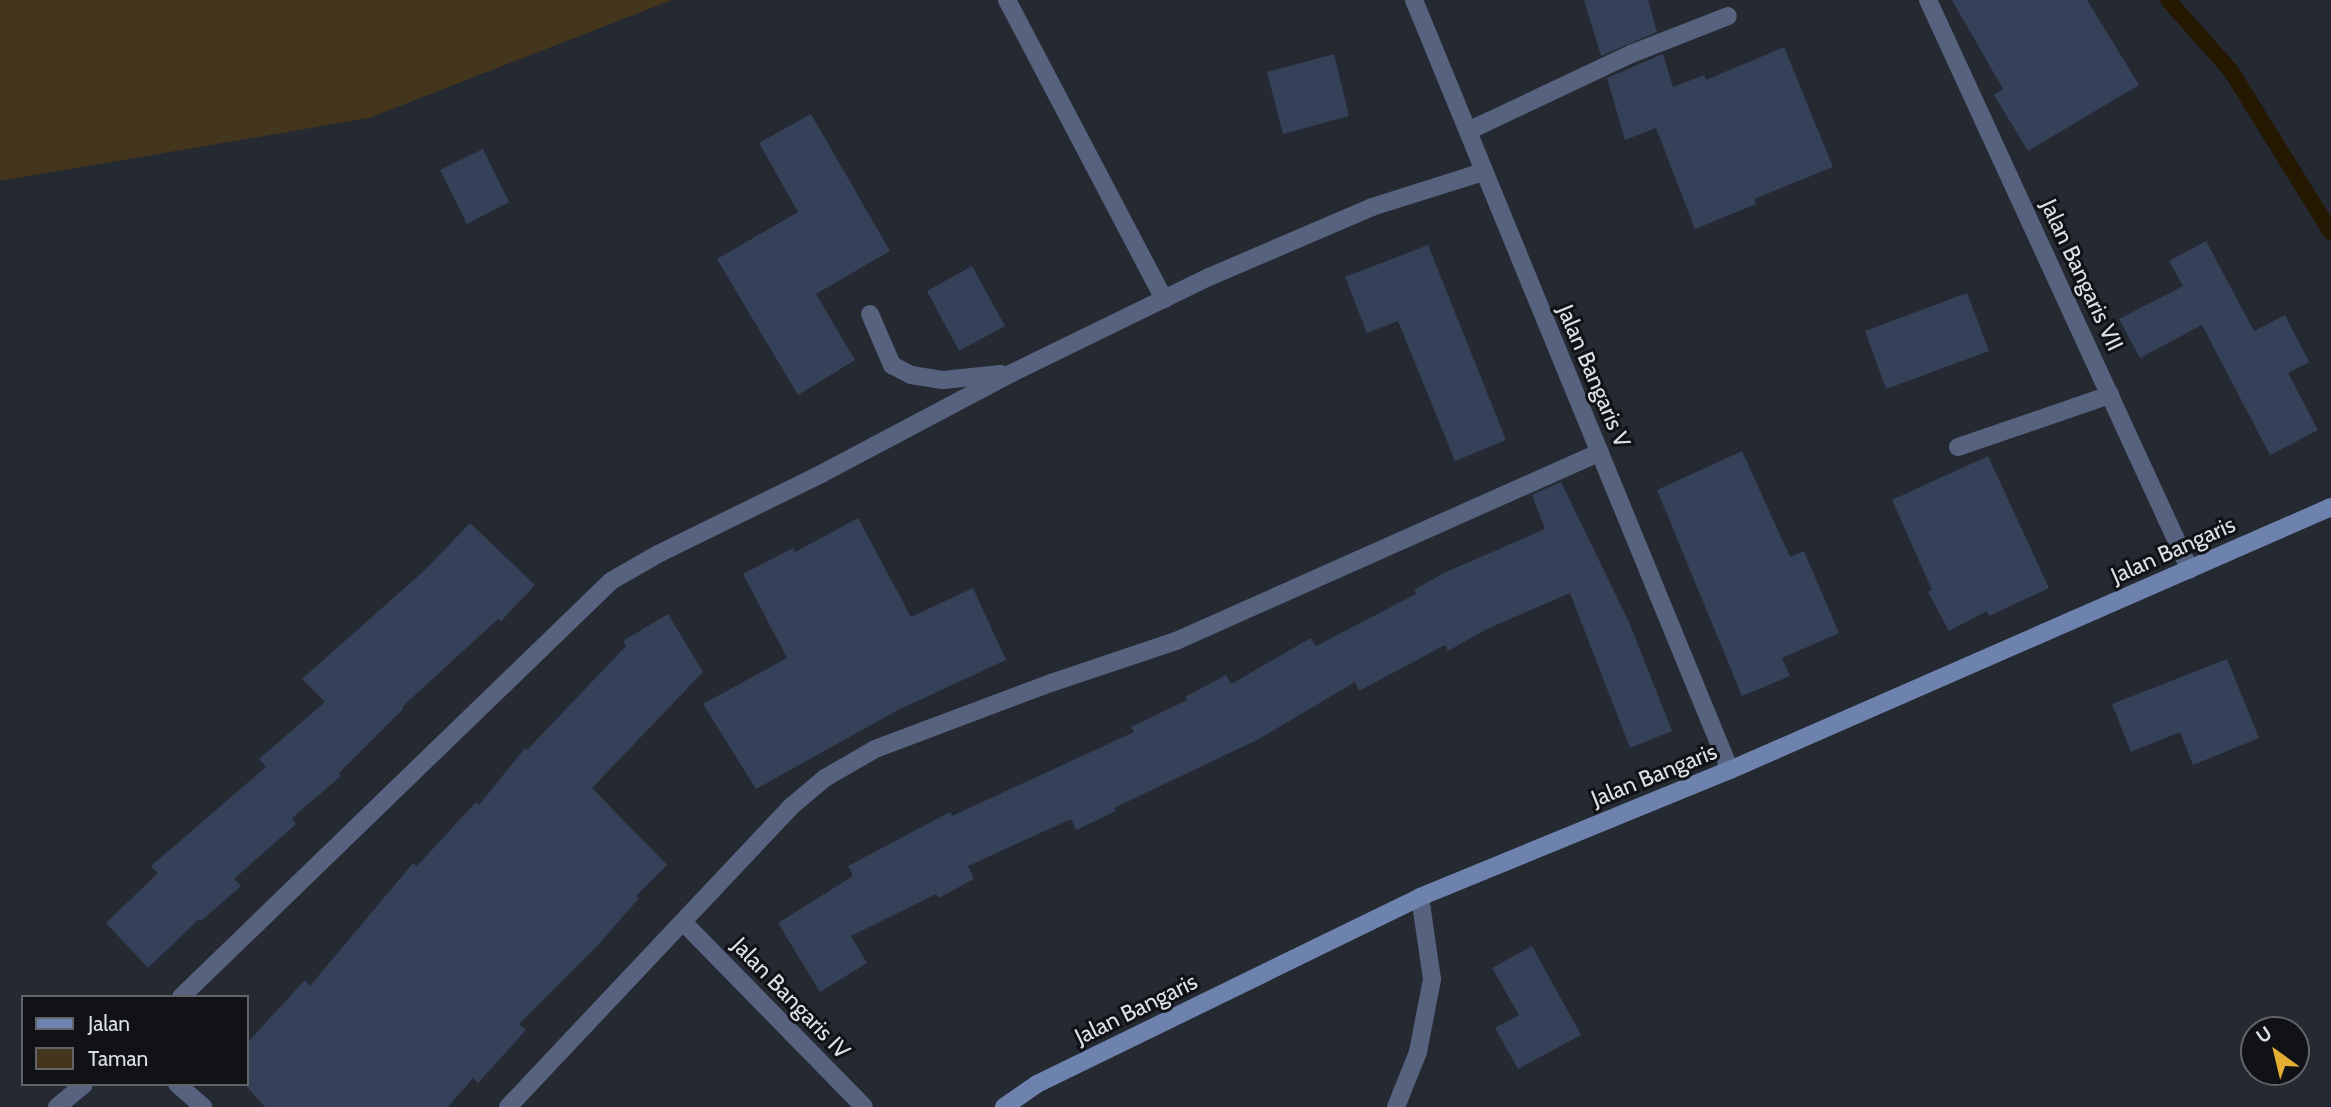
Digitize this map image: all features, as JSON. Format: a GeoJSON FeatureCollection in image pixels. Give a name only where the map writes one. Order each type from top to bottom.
{"type":"FeatureCollection","features":[{"type":"Feature","properties":{"kind":"street"},"geometry":{"type":"LineString","coordinates":[[1007,0],[1164,299]]}},
{"type":"Feature","properties":{"kind":"street","name":"Jalan Bangaris V"},"geometry":{"type":"LineString","coordinates":[[1414,0],[1730,770]]}},
{"type":"Feature","properties":{"kind":"street","name":"Jalan Bangaris VII"},"geometry":{"type":"LineString","coordinates":[[1928,0],[2190,570]]}},
{"type":"Feature","properties":{"kind":"street"},"geometry":{"type":"LineString","coordinates":[[1468,131],[1630,54],[1728,16]]}},
{"type":"Feature","properties":{"kind":"street"},"geometry":{"type":"LineString","coordinates":[[183,995],[611,581],[658,554],[821,474],[1012,373],[1164,299],[1372,207],[1483,172]]}},
{"type":"Feature","properties":{"kind":"street"},"geometry":{"type":"LineString","coordinates":[[870,314],[892,365],[911,375],[943,380],[1012,373]]}},
{"type":"Feature","properties":{"kind":"street"},"geometry":{"type":"LineString","coordinates":[[1958,447],[2110,395]]}},
{"type":"Feature","properties":{"kind":"street"},"geometry":{"type":"LineString","coordinates":[[508,1107],[793,805],[825,778],[875,749],[1051,683],[1176,641],[1600,452]]}},
{"type":"Feature","properties":{"kind":"street","name":"Jalan Bangaris"},"geometry":{"type":"LineString","coordinates":[[1004,1107],[1037,1084],[1420,897],[1730,770],[2331,507]]}},
{"type":"Feature","properties":{"kind":"street"},"geometry":{"type":"LineString","coordinates":[[1395,1107],[1418,1052],[1432,979],[1420,897]]}},
{"type":"Feature","properties":{"kind":"street","name":"Jalan Bangaris IV"},"geometry":{"type":"LineString","coordinates":[[684,923],[864,1107]]}},
{"type":"Feature","properties":{"kind":"street"},"geometry":{"type":"LineString","coordinates":[[57,1107],[82,1086]]}},
{"type":"Feature","properties":{"kind":"street"},"geometry":{"type":"LineString","coordinates":[[179,1086],[203,1107]]}},
{"type":"Feature","properties":{"kind":"green space"},"geometry":{"type":"Polygon","coordinates":[[[0,0],[672,0],[369,118],[0,181],[0,0]]]}},
{"type":"Feature","properties":{"kind":"building"},"geometry":{"type":"Polygon","coordinates":[[[1584,0],[1648,0],[1657,32],[1601,56],[1584,0]]]}},
{"type":"Feature","properties":{"kind":"building"},"geometry":{"type":"Polygon","coordinates":[[[1952,0],[2087,0],[2139,85],[2028,151],[1994,95],[2003,89],[1952,0]]]}},
{"type":"Feature","properties":{"kind":"building"},"geometry":{"type":"Polygon","coordinates":[[[1784,47],[1833,167],[1754,199],[1756,204],[1695,229],[1656,128],[1625,140],[1607,78],[1663,54],[1673,87],[1704,75],[1706,80],[1784,47]]]}},
{"type":"Feature","properties":{"kind":"building"},"geometry":{"type":"Polygon","coordinates":[[[1334,54],[1349,116],[1283,134],[1267,72],[1334,54]]]}},
{"type":"Feature","properties":{"kind":"building"},"geometry":{"type":"Polygon","coordinates":[[[811,114],[890,251],[816,294],[855,360],[798,395],[717,259],[798,212],[759,143],[811,114]]]}},
{"type":"Feature","properties":{"kind":"building"},"geometry":{"type":"Polygon","coordinates":[[[483,149],[509,202],[467,224],[440,170],[483,149]]]}},
{"type":"Feature","properties":{"kind":"building"},"geometry":{"type":"Polygon","coordinates":[[[2206,241],[2254,331],[2285,315],[2309,362],[2288,373],[2318,430],[2270,455],[2202,325],[2140,358],[2119,319],[2183,286],[2169,261],[2206,241]]]}},
{"type":"Feature","properties":{"kind":"building"},"geometry":{"type":"Polygon","coordinates":[[[1428,245],[1506,440],[1455,461],[1398,321],[1367,333],[1345,277],[1428,245]]]}},
{"type":"Feature","properties":{"kind":"building"},"geometry":{"type":"Polygon","coordinates":[[[972,266],[1005,326],[959,351],[927,291],[972,266]]]}},
{"type":"Feature","properties":{"kind":"building"},"geometry":{"type":"Polygon","coordinates":[[[1967,293],[1989,351],[1886,389],[1865,331],[1967,293]]]}},
{"type":"Feature","properties":{"kind":"building"},"geometry":{"type":"Polygon","coordinates":[[[1742,451],[1790,557],[1804,551],[1839,633],[1782,658],[1790,676],[1742,696],[1657,490],[1742,451]]]}},
{"type":"Feature","properties":{"kind":"building"},"geometry":{"type":"Polygon","coordinates":[[[1988,456],[2049,588],[1989,616],[1987,611],[1949,631],[1928,592],[1932,590],[1892,500],[1988,456]]]}},
{"type":"Feature","properties":{"kind":"building"},"geometry":{"type":"Polygon","coordinates":[[[1561,482],[1629,622],[1672,731],[1630,748],[1570,593],[1489,628],[1448,651],[1445,645],[1359,691],[1355,682],[1259,739],[1114,808],[1116,811],[1076,830],[1071,819],[968,866],[974,879],[939,898],[936,894],[851,936],[867,963],[820,992],[778,923],[853,876],[848,866],[950,812],[952,816],[1134,732],[1131,727],[1187,700],[1185,697],[1226,675],[1231,684],[1311,638],[1316,646],[1416,594],[1414,590],[1444,573],[1545,529],[1532,495],[1561,482]]]}},
{"type":"Feature","properties":{"kind":"building"},"geometry":{"type":"Polygon","coordinates":[[[858,518],[911,617],[973,588],[1006,660],[898,710],[756,789],[703,704],[787,658],[743,574],[793,548],[795,552],[858,518]]]}},
{"type":"Feature","properties":{"kind":"building"},"geometry":{"type":"Polygon","coordinates":[[[470,523],[535,585],[501,621],[498,619],[402,707],[404,708],[339,773],[341,776],[292,818],[296,824],[234,879],[241,886],[201,921],[199,919],[148,968],[106,923],[158,873],[151,866],[266,767],[259,759],[325,702],[302,679],[426,569],[470,523]]]}},
{"type":"Feature","properties":{"kind":"building"},"geometry":{"type":"Polygon","coordinates":[[[668,614],[703,672],[592,788],[667,865],[636,896],[639,898],[599,944],[519,1024],[526,1030],[478,1083],[473,1078],[448,1107],[265,1107],[247,1087],[248,1042],[305,980],[310,986],[413,863],[417,866],[476,802],[479,805],[525,748],[527,750],[626,646],[623,641],[668,614]]]}},
{"type":"Feature","properties":{"kind":"building"},"geometry":{"type":"Polygon","coordinates":[[[2227,659],[2259,738],[2193,765],[2180,732],[2131,752],[2112,704],[2227,659]]]}},
{"type":"Feature","properties":{"kind":"building"},"geometry":{"type":"Polygon","coordinates":[[[1532,946],[1581,1035],[1518,1069],[1495,1028],[1519,1015],[1492,968],[1532,946]]]}},
{"type":"Feature","properties":{"kind":"waterway"},"geometry":{"type":"LineString","coordinates":[[2168,0],[2231,71],[2331,232]]}}]}
